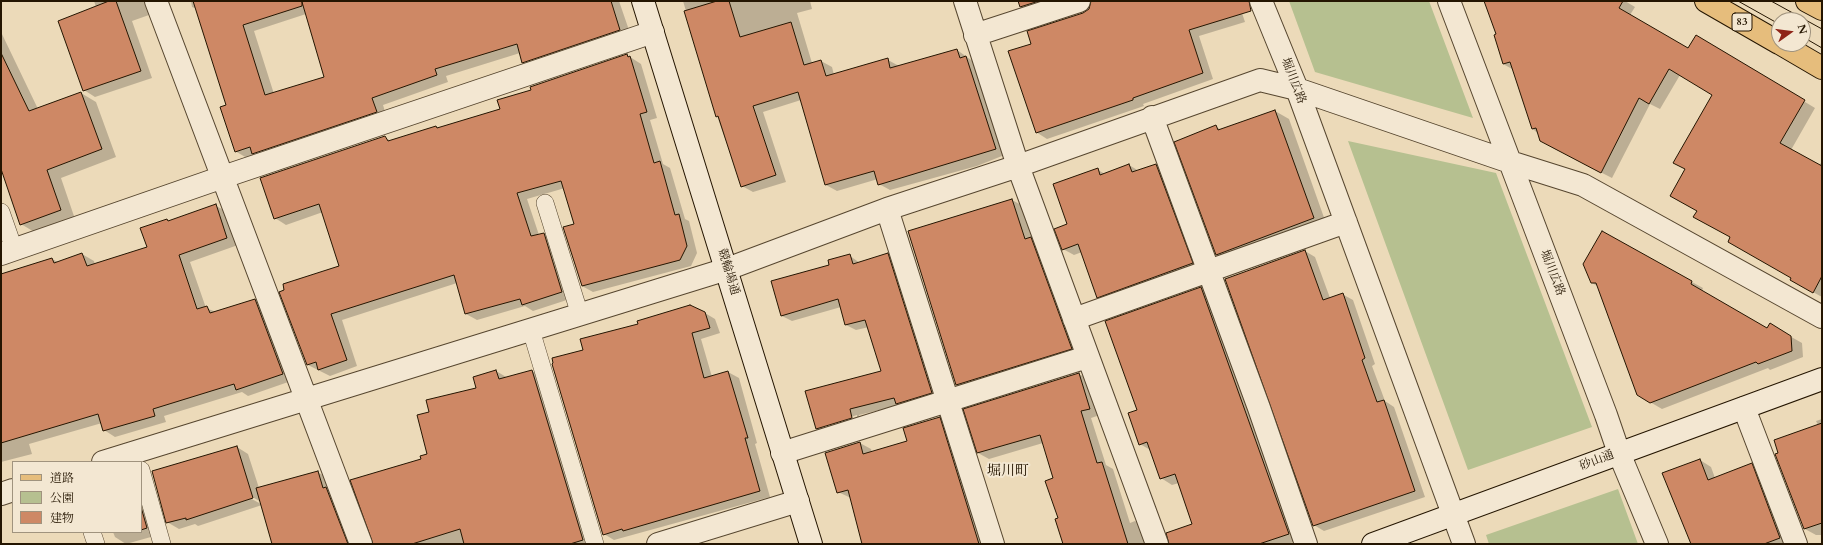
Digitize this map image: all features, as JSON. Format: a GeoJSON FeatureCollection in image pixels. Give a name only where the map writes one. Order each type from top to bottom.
{"type":"FeatureCollection","features":[{"type":"Feature","properties":{"kind":"main road","name":"83"},"geometry":{"type":"LineString","coordinates":[[1706,1],[1771,38]]}},
{"type":"Feature","properties":{"kind":"main road","name":"83"},"geometry":{"type":"LineString","coordinates":[[1795,52],[1822,68]]}},
{"type":"Feature","properties":{"kind":"street"},"geometry":{"type":"LineString","coordinates":[[156,1],[361,544]]}},
{"type":"Feature","properties":{"kind":"street","name":"競輪場通"},"geometry":{"type":"LineString","coordinates":[[643,1],[728,269],[782,453],[812,544]]}},
{"type":"Feature","properties":{"kind":"street"},"geometry":{"type":"LineString","coordinates":[[965,1],[1018,166],[1157,544]]}},
{"type":"Feature","properties":{"kind":"street"},"geometry":{"type":"LineString","coordinates":[[975,35],[1079,1]]}},
{"type":"Feature","properties":{"kind":"street","name":"堀川広路"},"geometry":{"type":"LineString","coordinates":[[1261,1],[1297,89],[1452,516],[1464,544]]}},
{"type":"Feature","properties":{"kind":"street","name":"堀川広路"},"geometry":{"type":"LineString","coordinates":[[1449,1],[1606,415],[1619,453],[1657,544]]}},
{"type":"Feature","properties":{"kind":"street"},"geometry":{"type":"LineString","coordinates":[[8,252],[223,176],[653,32]]}},
{"type":"Feature","properties":{"kind":"street"},"geometry":{"type":"LineString","coordinates":[[138,461],[307,398],[728,269],[887,209],[1018,166],[1152,117],[1260,80],[1297,89],[1510,162],[1583,185],[1822,317]]}},
{"type":"Feature","properties":{"kind":"street"},"geometry":{"type":"LineString","coordinates":[[1152,117],[1259,408],[1306,544]]}},
{"type":"Feature","properties":{"kind":"street"},"geometry":{"type":"LineString","coordinates":[[887,209],[949,400],[993,544]]}},
{"type":"Feature","properties":{"kind":"street"},"geometry":{"type":"LineString","coordinates":[[1074,319],[1346,222]]}},
{"type":"Feature","properties":{"kind":"street"},"geometry":{"type":"LineString","coordinates":[[782,453],[1087,357]]}},
{"type":"Feature","properties":{"kind":"street","name":"砂山通"},"geometry":{"type":"LineString","coordinates":[[1373,544],[1822,379]]}},
{"type":"Feature","properties":{"kind":"street"},"geometry":{"type":"LineString","coordinates":[[1744,408],[1796,544]]}},
{"type":"Feature","properties":{"kind":"street"},"geometry":{"type":"LineString","coordinates":[[1,494],[12,490]]}},
{"type":"Feature","properties":{"kind":"street"},"geometry":{"type":"LineString","coordinates":[[658,544],[798,501]]}},
{"type":"Feature","properties":{"kind":"lane"},"geometry":{"type":"LineString","coordinates":[[545,203],[580,315]]}},
{"type":"Feature","properties":{"kind":"lane"},"geometry":{"type":"LineString","coordinates":[[1,212],[8,252]]}},
{"type":"Feature","properties":{"kind":"lane"},"geometry":{"type":"LineString","coordinates":[[531,330],[595,544]]}},
{"type":"Feature","properties":{"kind":"lane"},"geometry":{"type":"LineString","coordinates":[[142,475],[162,544]]}},
{"type":"Feature","properties":{"kind":"lane"},"geometry":{"type":"LineString","coordinates":[[92,533],[96,544]]}},
{"type":"Feature","properties":{"kind":"green space"},"geometry":{"type":"Polygon","coordinates":[[[1289,1],[1429,1],[1473,118],[1315,72],[1289,1]]]}},
{"type":"Feature","properties":{"kind":"green space"},"geometry":{"type":"Polygon","coordinates":[[[1348,141],[1496,173],[1592,427],[1468,470],[1348,141]]]}},
{"type":"Feature","properties":{"kind":"green space"},"geometry":{"type":"Polygon","coordinates":[[[1618,489],[1638,544],[1489,544],[1486,535],[1618,489]]]}},
{"type":"Feature","properties":{"kind":"building"},"geometry":{"type":"Polygon","coordinates":[[[109,1],[116,1],[141,71],[83,91],[58,21],[109,1]]]}},
{"type":"Feature","properties":{"kind":"building"},"geometry":{"type":"Polygon","coordinates":[[[193,1],[611,1],[620,30],[522,63],[517,44],[435,69],[437,75],[372,98],[377,112],[252,154],[250,147],[235,152],[220,107],[226,105],[193,1]],[[302,2],[302,6],[243,25],[265,95],[324,77],[302,2]]]}},
{"type":"Feature","properties":{"kind":"building"},"geometry":{"type":"Polygon","coordinates":[[[717,1],[729,1],[740,37],[791,22],[804,65],[821,60],[826,76],[888,58],[890,68],[957,49],[960,58],[966,56],[996,149],[878,185],[874,171],[825,185],[798,92],[753,106],[776,175],[741,187],[718,116],[716,117],[684,11],[717,1]]]}},
{"type":"Feature","properties":{"kind":"building"},"geometry":{"type":"Polygon","coordinates":[[[1018,1],[1039,1],[1020,7],[1018,1]]]}},
{"type":"Feature","properties":{"kind":"building"},"geometry":{"type":"Polygon","coordinates":[[[1091,1],[1249,1],[1251,11],[1189,30],[1203,73],[1133,98],[1133,100],[1036,133],[1008,51],[1031,44],[1027,31],[1083,13],[1089,9],[1091,1]]]}},
{"type":"Feature","properties":{"kind":"building"},"geometry":{"type":"Polygon","coordinates":[[[1484,1],[1623,1],[1619,8],[1688,48],[1696,35],[1805,100],[1780,143],[1822,166],[1822,276],[1813,293],[1790,280],[1791,278],[1728,242],[1730,237],[1693,217],[1697,211],[1670,196],[1685,169],[1673,163],[1712,95],[1669,69],[1649,104],[1639,98],[1601,173],[1540,141],[1536,128],[1532,129],[1510,62],[1503,64],[1494,35],[1496,34],[1484,1]]]}},
{"type":"Feature","properties":{"kind":"building"},"geometry":{"type":"Polygon","coordinates":[[[1,53],[29,111],[81,92],[102,149],[47,170],[61,210],[20,225],[1,169],[1,53]]]}},
{"type":"Feature","properties":{"kind":"building"},"geometry":{"type":"Polygon","coordinates":[[[627,54],[628,57],[630,56],[647,112],[640,114],[654,163],[660,161],[675,215],[679,214],[687,246],[680,260],[582,286],[563,227],[574,224],[561,181],[517,193],[531,236],[544,233],[562,292],[522,305],[520,299],[465,314],[454,275],[331,314],[347,360],[318,370],[316,362],[307,365],[279,292],[284,290],[283,284],[339,266],[319,204],[274,219],[260,178],[385,136],[388,141],[436,126],[437,128],[500,109],[497,100],[531,90],[530,87],[627,54]]]}},
{"type":"Feature","properties":{"kind":"building"},"geometry":{"type":"Polygon","coordinates":[[[1275,110],[1314,218],[1216,255],[1174,142],[1216,125],[1218,130],[1275,110]]]}},
{"type":"Feature","properties":{"kind":"building"},"geometry":{"type":"Polygon","coordinates":[[[1129,164],[1132,172],[1156,164],[1193,263],[1097,298],[1078,244],[1062,250],[1054,229],[1067,224],[1053,184],[1098,168],[1100,175],[1129,164]]]}},
{"type":"Feature","properties":{"kind":"building"},"geometry":{"type":"Polygon","coordinates":[[[1012,199],[1025,239],[1031,237],[1072,349],[956,385],[908,231],[1012,199]]]}},
{"type":"Feature","properties":{"kind":"building"},"geometry":{"type":"Polygon","coordinates":[[[216,204],[227,238],[179,255],[197,309],[207,306],[210,313],[255,299],[283,374],[236,390],[234,384],[153,409],[155,416],[103,431],[98,414],[1,443],[1,274],[52,258],[54,263],[82,253],[87,266],[147,247],[140,228],[167,219],[168,221],[216,204]]]}},
{"type":"Feature","properties":{"kind":"building"},"geometry":{"type":"Polygon","coordinates":[[[1602,231],[1692,281],[1691,284],[1767,328],[1770,323],[1791,336],[1792,351],[1758,364],[1756,362],[1650,403],[1637,395],[1596,283],[1591,283],[1583,264],[1602,231]]]}},
{"type":"Feature","properties":{"kind":"building"},"geometry":{"type":"Polygon","coordinates":[[[1305,250],[1323,300],[1343,293],[1365,358],[1362,360],[1377,402],[1384,400],[1415,491],[1313,526],[1225,279],[1305,250]]]}},
{"type":"Feature","properties":{"kind":"building"},"geometry":{"type":"Polygon","coordinates":[[[888,253],[932,393],[896,404],[894,398],[850,409],[852,418],[816,429],[805,391],[881,371],[865,320],[845,325],[838,299],[781,316],[771,281],[829,265],[828,260],[850,254],[853,264],[888,253]]]}},
{"type":"Feature","properties":{"kind":"building"},"geometry":{"type":"Polygon","coordinates":[[[1201,287],[1289,534],[1259,544],[1169,544],[1166,533],[1192,524],[1175,474],[1160,479],[1147,442],[1139,445],[1128,413],[1137,410],[1105,321],[1201,287]]]}},
{"type":"Feature","properties":{"kind":"building"},"geometry":{"type":"Polygon","coordinates":[[[690,305],[705,312],[710,328],[692,333],[704,378],[728,371],[748,438],[745,438],[760,491],[623,531],[622,529],[603,535],[552,364],[552,358],[583,350],[580,339],[638,324],[637,321],[690,305]]]}},
{"type":"Feature","properties":{"kind":"building"},"geometry":{"type":"Polygon","coordinates":[[[496,370],[499,379],[532,370],[583,540],[570,544],[464,544],[460,529],[412,544],[373,544],[350,480],[421,459],[420,456],[427,454],[417,415],[429,412],[426,400],[476,388],[473,377],[496,370]]]}},
{"type":"Feature","properties":{"kind":"building"},"geometry":{"type":"Polygon","coordinates":[[[1079,373],[1090,409],[1081,411],[1097,463],[1102,462],[1128,544],[1063,544],[1055,519],[1058,518],[1045,481],[1053,478],[1040,435],[977,453],[963,409],[1079,373]]]}},
{"type":"Feature","properties":{"kind":"building"},"geometry":{"type":"Polygon","coordinates":[[[940,417],[979,544],[862,544],[848,490],[837,493],[825,453],[860,442],[863,454],[907,441],[903,428],[940,417]]]}},
{"type":"Feature","properties":{"kind":"building"},"geometry":{"type":"Polygon","coordinates":[[[1822,423],[1822,523],[1804,529],[1775,454],[1778,453],[1774,440],[1822,423]]]}},
{"type":"Feature","properties":{"kind":"building"},"geometry":{"type":"Polygon","coordinates":[[[237,446],[253,498],[186,520],[186,518],[166,523],[152,471],[237,446]]]}},
{"type":"Feature","properties":{"kind":"building"},"geometry":{"type":"Polygon","coordinates":[[[1700,459],[1708,480],[1752,463],[1780,538],[1764,544],[1691,544],[1662,473],[1700,459]]]}},
{"type":"Feature","properties":{"kind":"building"},"geometry":{"type":"Polygon","coordinates":[[[318,471],[323,488],[326,487],[348,544],[272,544],[256,488],[318,471]]]}},
{"type":"Feature","properties":{"kind":"building"},"geometry":{"type":"Polygon","coordinates":[[[142,510],[147,528],[142,530],[142,510]]]}},
{"type":"Feature","properties":{"kind":"tram line"},"geometry":{"type":"LineString","coordinates":[[1738,1],[1771,20]]}},
{"type":"Feature","properties":{"kind":"tram line"},"geometry":{"type":"LineString","coordinates":[[1771,1],[1822,29]]}},
{"type":"Feature","properties":{"kind":"tram line"},"geometry":{"type":"LineString","coordinates":[[1811,42],[1822,48]]}},
{"type":"Feature","properties":{"kind":"district","name":"堀川町"},"geometry":{"type":"Point","coordinates":[1008,472]}}]}
